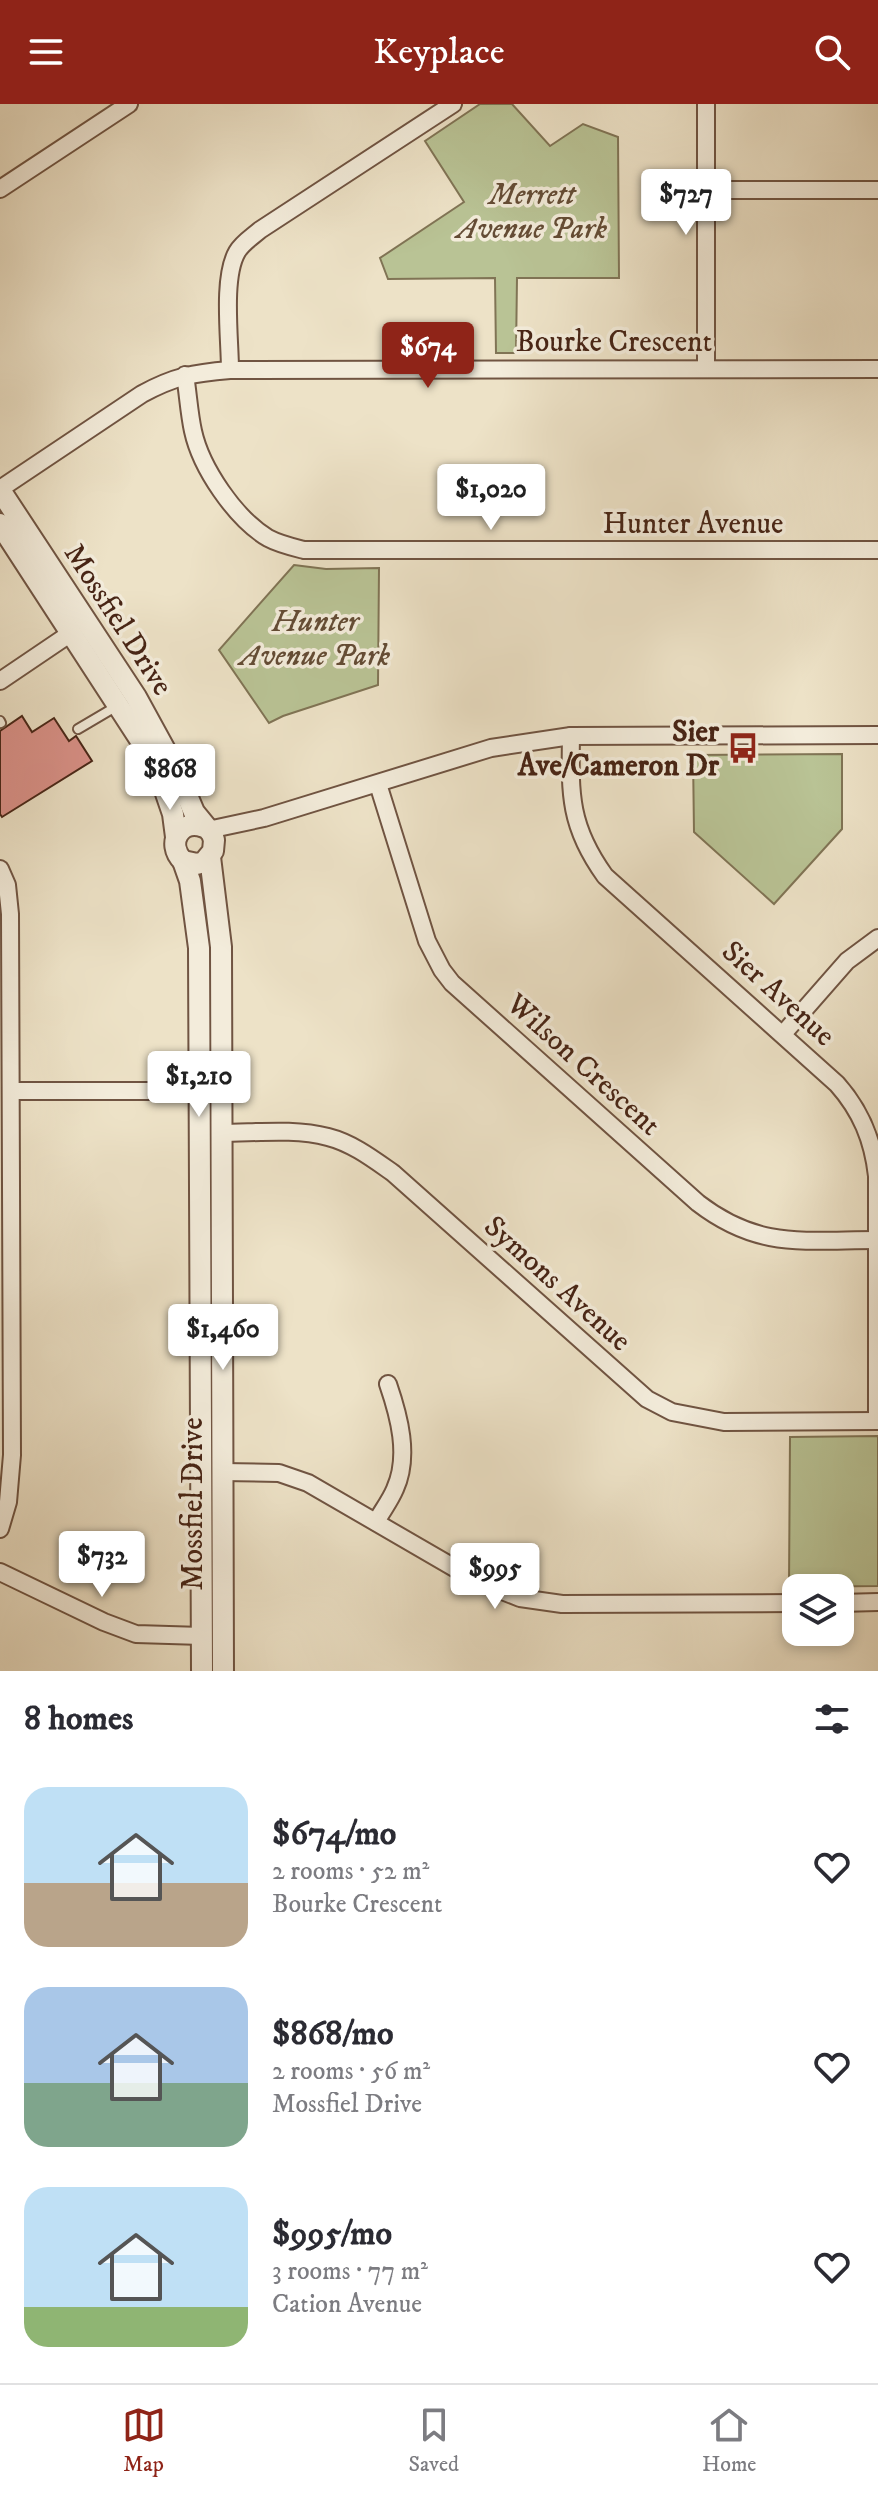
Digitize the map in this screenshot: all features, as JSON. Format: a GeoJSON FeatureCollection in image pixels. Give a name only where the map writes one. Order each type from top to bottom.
{"type":"FeatureCollection","features":[{"type":"Feature","properties":{"kind":"street"},"geometry":{"type":"LineString","coordinates":[[0,189],[129,104]]}},
{"type":"Feature","properties":{"kind":"street"},"geometry":{"type":"LineString","coordinates":[[230,370],[229,280],[239,249],[260,230],[453,104]]}},
{"type":"Feature","properties":{"kind":"street"},"geometry":{"type":"LineString","coordinates":[[706,104],[706,369]]}},
{"type":"Feature","properties":{"kind":"street"},"geometry":{"type":"LineString","coordinates":[[705,190],[878,190]]}},
{"type":"Feature","properties":{"kind":"street","name":"Bourke Crescent"},"geometry":{"type":"LineString","coordinates":[[0,489],[142,394],[185,375],[230,370],[878,369]]}},
{"type":"Feature","properties":{"kind":"street","name":"Hunter Avenue"},"geometry":{"type":"LineString","coordinates":[[185,375],[193,433],[206,464],[226,497],[247,521],[269,538],[304,550],[878,550]]}},
{"type":"Feature","properties":{"kind":"street","name":"Mossfiel Drive"},"geometry":{"type":"LineString","coordinates":[[0,489],[118,705],[156,764],[173,814],[176,837]]}},
{"type":"Feature","properties":{"kind":"street","name":"Mossfiel Drive"},"geometry":{"type":"LineString","coordinates":[[0,524],[58,611],[78,628],[136,697],[177,772],[194,812],[206,829]]}},
{"type":"Feature","properties":{"kind":"street"},"geometry":{"type":"LineString","coordinates":[[0,681],[78,628]]}},
{"type":"Feature","properties":{"kind":"street"},"geometry":{"type":"LineString","coordinates":[[206,829],[264,818],[491,748],[571,736],[878,735]]}},
{"type":"Feature","properties":{"kind":"street","name":"Sier Avenue"},"geometry":{"type":"LineString","coordinates":[[571,736],[570,786],[574,816],[591,856],[605,876],[837,1084],[862,1119],[874,1148],[877,1176],[878,1421]]}},
{"type":"Feature","properties":{"kind":"street","name":"Wilson Crescent"},"geometry":{"type":"LineString","coordinates":[[378,784],[427,941],[452,983],[717,1218],[747,1232],[782,1240],[877,1240]]}},
{"type":"Feature","properties":{"kind":"street"},"geometry":{"type":"LineString","coordinates":[[212,854],[214,840],[206,829],[198,825],[185,827],[176,837],[175,850],[183,861],[197,864],[212,854],[220,841],[264,818]]}},
{"type":"Feature","properties":{"kind":"street","name":"Mossfiel Drive"},"geometry":{"type":"LineString","coordinates":[[202,1671],[200,1132],[210,1091],[221,947],[212,854]]}},
{"type":"Feature","properties":{"kind":"street","name":"Mossfiel Drive"},"geometry":{"type":"LineString","coordinates":[[183,861],[190,881],[199,948],[210,1091],[221,1133],[223,1671]]}},
{"type":"Feature","properties":{"kind":"street"},"geometry":{"type":"LineString","coordinates":[[0,869],[9,897],[12,1455],[8,1502],[0,1529]]}},
{"type":"Feature","properties":{"kind":"street"},"geometry":{"type":"LineString","coordinates":[[783,1034],[847,961],[878,938]]}},
{"type":"Feature","properties":{"kind":"street"},"geometry":{"type":"LineString","coordinates":[[11,1091],[210,1091]]}},
{"type":"Feature","properties":{"kind":"street"},"geometry":{"type":"LineString","coordinates":[[200,1132],[221,1133]]}},
{"type":"Feature","properties":{"kind":"street","name":"Symons Avenue"},"geometry":{"type":"LineString","coordinates":[[221,1133],[329,1137],[361,1151],[393,1173],[647,1399],[672,1412],[724,1422],[878,1421]]}},
{"type":"Feature","properties":{"kind":"street"},"geometry":{"type":"LineString","coordinates":[[376,1522],[395,1489],[399,1475],[400,1428],[388,1384]]}},
{"type":"Feature","properties":{"kind":"street"},"geometry":{"type":"LineString","coordinates":[[201,1472],[279,1473],[308,1483],[477,1581],[520,1598],[562,1604],[782,1603]]}},
{"type":"Feature","properties":{"kind":"street"},"geometry":{"type":"LineString","coordinates":[[0,1572],[136,1634],[223,1637]]}},
{"type":"Feature","properties":{"kind":"street"},"geometry":{"type":"LineString","coordinates":[[854,1603],[878,1602]]}},
{"type":"Feature","properties":{"kind":"lane"},"geometry":{"type":"LineString","coordinates":[[78,729],[118,705]]}},
{"type":"Feature","properties":{"kind":"green space","name":"Merrett Avenue Park"},"geometry":{"type":"Polygon","coordinates":[[[480,104],[512,104],[550,146],[583,124],[618,137],[619,278],[517,278],[516,353],[496,353],[495,278],[388,279],[380,258],[464,202],[425,141],[480,104]]]}},
{"type":"Feature","properties":{"kind":"green space","name":"Hunter Avenue Park"},"geometry":{"type":"Polygon","coordinates":[[[294,565],[326,569],[379,568],[378,685],[269,723],[219,650],[294,565]]]}},
{"type":"Feature","properties":{"kind":"green space"},"geometry":{"type":"Polygon","coordinates":[[[842,754],[842,829],[774,904],[694,832],[693,755],[842,754]]]}},
{"type":"Feature","properties":{"kind":"green space"},"geometry":{"type":"Polygon","coordinates":[[[878,1436],[878,1586],[854,1586],[854,1574],[789,1574],[790,1437],[878,1436]]]}},
{"type":"Feature","properties":{"kind":"building"},"geometry":{"type":"Polygon","coordinates":[[[22,716],[32,732],[54,718],[69,741],[76,736],[92,761],[2,817],[0,731],[22,716]]]}},
{"type":"Feature","properties":{"kind":"place","name":"Sier Ave/Cameron Dr"},"geometry":{"type":"Point","coordinates":[743,748]}}]}
